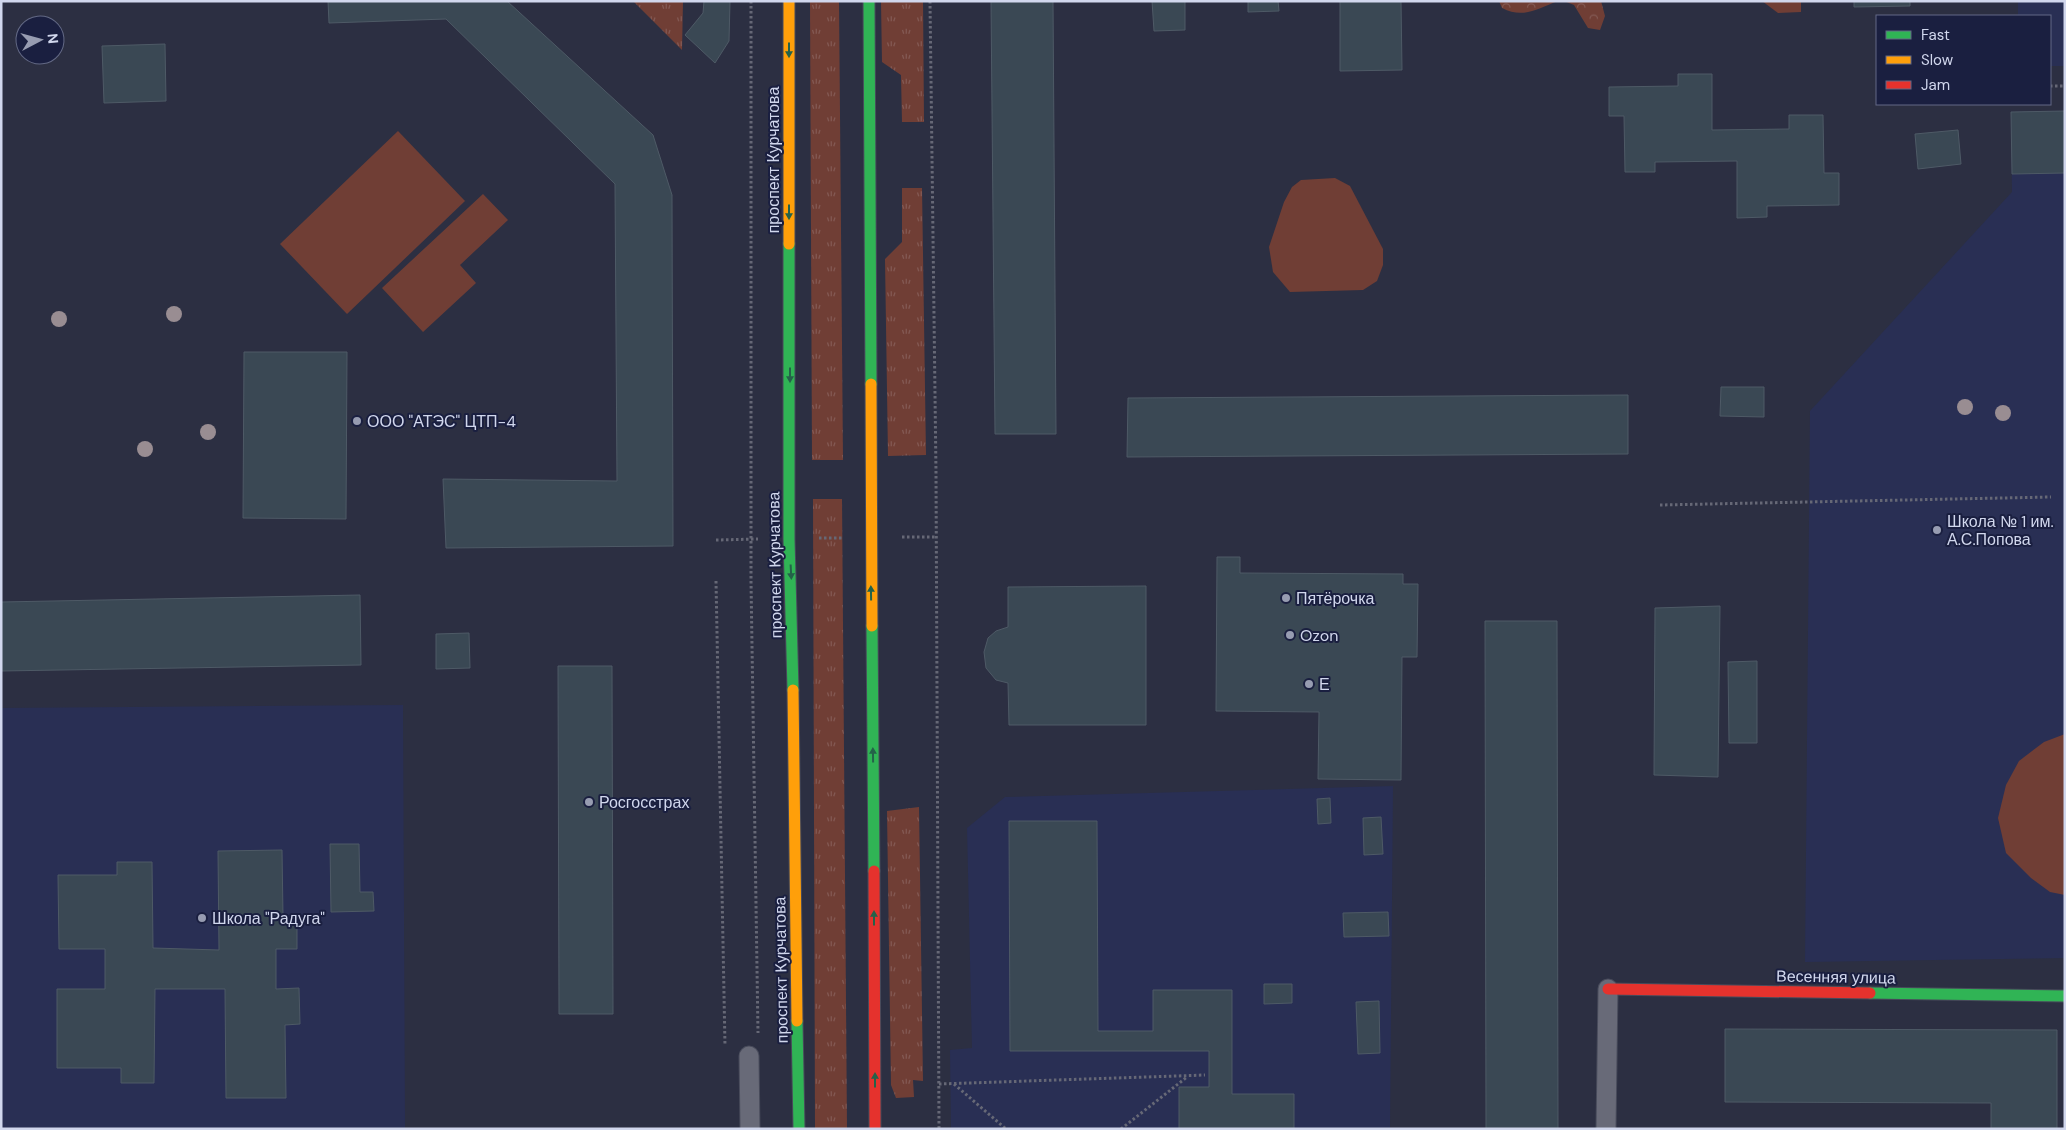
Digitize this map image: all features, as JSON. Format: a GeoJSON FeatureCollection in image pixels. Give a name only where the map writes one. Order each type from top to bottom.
{"type":"FeatureCollection","features":[{"type":"Feature","properties":{"kind":"street","name":"проспект Курчатова"},"geometry":{"type":"LineString","coordinates":[[789,1],[789,539],[792,602],[800,1129]]}},
{"type":"Feature","properties":{"kind":"street"},"geometry":{"type":"LineString","coordinates":[[869,1],[875,1129]]}},
{"type":"Feature","properties":{"kind":"street","name":"Весенняя улица"},"geometry":{"type":"LineString","coordinates":[[1608,988],[2065,996]]}},
{"type":"Feature","properties":{"kind":"lane"},"geometry":{"type":"LineString","coordinates":[[1606,1129],[1608,988]]}},
{"type":"Feature","properties":{"kind":"lane"},"geometry":{"type":"LineString","coordinates":[[750,1056],[750,1129]]}},
{"type":"Feature","properties":{"kind":"path"},"geometry":{"type":"LineString","coordinates":[[751,1],[751,540],[758,1036]]}},
{"type":"Feature","properties":{"kind":"path"},"geometry":{"type":"LineString","coordinates":[[930,1],[936,537],[939,1129]]}},
{"type":"Feature","properties":{"kind":"path"},"geometry":{"type":"LineString","coordinates":[[2051,86],[2065,86]]}},
{"type":"Feature","properties":{"kind":"path"},"geometry":{"type":"LineString","coordinates":[[1660,505],[2051,497]]}},
{"type":"Feature","properties":{"kind":"path"},"geometry":{"type":"LineString","coordinates":[[716,540],[936,537]]}},
{"type":"Feature","properties":{"kind":"path"},"geometry":{"type":"LineString","coordinates":[[716,581],[725,1056]]}},
{"type":"Feature","properties":{"kind":"path"},"geometry":{"type":"LineString","coordinates":[[939,1084],[1205,1075]]}},
{"type":"Feature","properties":{"kind":"path"},"geometry":{"type":"LineString","coordinates":[[1121,1129],[1188,1076]]}},
{"type":"Feature","properties":{"kind":"path"},"geometry":{"type":"LineString","coordinates":[[953,1083],[1006,1129]]}},
{"type":"Feature","properties":{"kind":"shaded area"},"geometry":{"type":"Polygon","coordinates":[[[2018,1],[2065,1],[2065,66],[2051,66],[2051,15],[2018,15],[2018,1]]]}},
{"type":"Feature","properties":{"kind":"shaded area","name":"Школа № 1 им. А.С.Попова"},"geometry":{"type":"Polygon","coordinates":[[[2065,111],[2065,958],[1805,962],[1810,411],[2012,192],[2011,112],[2065,111]]]}},
{"type":"Feature","properties":{"kind":"shaded area","name":"Школа \"Радуга\""},"geometry":{"type":"Polygon","coordinates":[[[403,705],[405,1129],[1,1129],[1,708],[403,705]]]}},
{"type":"Feature","properties":{"kind":"shaded area"},"geometry":{"type":"Polygon","coordinates":[[[1393,786],[1390,1129],[951,1129],[950,1050],[972,1048],[967,828],[1005,797],[1393,786]]]}},
{"type":"Feature","properties":{"kind":"green space"},"geometry":{"type":"Polygon","coordinates":[[[633,1],[683,1],[682,50],[633,1]]]}},
{"type":"Feature","properties":{"kind":"green space"},"geometry":{"type":"Polygon","coordinates":[[[810,1],[839,1],[843,460],[812,460],[810,1]]]}},
{"type":"Feature","properties":{"kind":"green space"},"geometry":{"type":"Polygon","coordinates":[[[881,1],[923,1],[924,122],[902,122],[901,75],[882,62],[881,1]]]}},
{"type":"Feature","properties":{"kind":"green space"},"geometry":{"type":"Polygon","coordinates":[[[1499,1],[1558,1],[1537,10],[1517,13],[1502,8],[1499,1]]]}},
{"type":"Feature","properties":{"kind":"green space"},"geometry":{"type":"Polygon","coordinates":[[[1564,1],[1601,1],[1605,16],[1600,30],[1588,28],[1574,5],[1564,1]]]}},
{"type":"Feature","properties":{"kind":"green space"},"geometry":{"type":"Polygon","coordinates":[[[1762,1],[1801,1],[1801,12],[1778,13],[1762,1]]]}},
{"type":"Feature","properties":{"kind":"green space"},"geometry":{"type":"Polygon","coordinates":[[[398,131],[465,201],[347,314],[280,244],[398,131]]]}},
{"type":"Feature","properties":{"kind":"green space"},"geometry":{"type":"Polygon","coordinates":[[[1335,178],[1350,186],[1383,249],[1383,265],[1377,281],[1363,290],[1290,292],[1273,272],[1269,247],[1284,202],[1292,187],[1301,180],[1335,178]]]}},
{"type":"Feature","properties":{"kind":"green space"},"geometry":{"type":"Polygon","coordinates":[[[902,188],[922,188],[926,455],[888,456],[885,259],[902,242],[902,188]]]}},
{"type":"Feature","properties":{"kind":"green space"},"geometry":{"type":"Polygon","coordinates":[[[483,194],[508,220],[460,265],[476,283],[423,332],[382,288],[483,194]]]}},
{"type":"Feature","properties":{"kind":"green space"},"geometry":{"type":"Polygon","coordinates":[[[813,499],[842,499],[847,1129],[815,1129],[813,499]]]}},
{"type":"Feature","properties":{"kind":"green space"},"geometry":{"type":"Polygon","coordinates":[[[2065,734],[2065,895],[2050,892],[2031,878],[2006,853],[1998,818],[2006,785],[2019,761],[2044,742],[2065,734]]]}},
{"type":"Feature","properties":{"kind":"green space"},"geometry":{"type":"Polygon","coordinates":[[[919,807],[923,1081],[913,1080],[914,1097],[896,1098],[891,1085],[887,811],[919,807]]]}},
{"type":"Feature","properties":{"kind":"building"},"geometry":{"type":"Polygon","coordinates":[[[328,1],[507,1],[653,135],[672,195],[673,546],[446,548],[443,479],[617,481],[615,184],[446,19],[329,23],[328,1]]]}},
{"type":"Feature","properties":{"kind":"building"},"geometry":{"type":"Polygon","coordinates":[[[704,1],[730,1],[729,41],[715,63],[685,35],[703,13],[704,1]]]}},
{"type":"Feature","properties":{"kind":"building"},"geometry":{"type":"Polygon","coordinates":[[[991,1],[1053,1],[1056,434],[995,434],[991,1]]]}},
{"type":"Feature","properties":{"kind":"building"},"geometry":{"type":"Polygon","coordinates":[[[1152,1],[1185,1],[1185,30],[1154,31],[1152,1]]]}},
{"type":"Feature","properties":{"kind":"building"},"geometry":{"type":"Polygon","coordinates":[[[1248,1],[1278,1],[1279,11],[1248,12],[1248,1]]]}},
{"type":"Feature","properties":{"kind":"building"},"geometry":{"type":"Polygon","coordinates":[[[1340,1],[1401,1],[1402,70],[1340,71],[1340,1]]]}},
{"type":"Feature","properties":{"kind":"building"},"geometry":{"type":"Polygon","coordinates":[[[1854,1],[1910,1],[1910,6],[1854,7],[1854,1]]]}},
{"type":"Feature","properties":{"kind":"building"},"geometry":{"type":"Polygon","coordinates":[[[165,44],[166,101],[104,103],[102,46],[165,44]]]}},
{"type":"Feature","properties":{"kind":"building"},"geometry":{"type":"Polygon","coordinates":[[[1678,74],[1712,74],[1712,130],[1789,129],[1789,115],[1823,115],[1824,173],[1839,173],[1839,205],[1767,206],[1767,217],[1737,218],[1737,161],[1655,162],[1655,172],[1625,172],[1624,116],[1609,116],[1609,87],[1678,86],[1678,74]]]}},
{"type":"Feature","properties":{"kind":"building"},"geometry":{"type":"Polygon","coordinates":[[[2065,111],[2065,173],[2012,174],[2011,112],[2065,111]]]}},
{"type":"Feature","properties":{"kind":"building"},"geometry":{"type":"Polygon","coordinates":[[[1958,130],[1961,164],[1918,169],[1915,134],[1958,130]]]}},
{"type":"Feature","properties":{"kind":"building"},"geometry":{"type":"Polygon","coordinates":[[[244,352],[347,352],[346,519],[243,518],[244,352]]]}},
{"type":"Feature","properties":{"kind":"building"},"geometry":{"type":"Polygon","coordinates":[[[1721,387],[1764,387],[1764,417],[1720,416],[1721,387]]]}},
{"type":"Feature","properties":{"kind":"building"},"geometry":{"type":"Polygon","coordinates":[[[1628,395],[1628,454],[1127,457],[1128,398],[1628,395]]]}},
{"type":"Feature","properties":{"kind":"building","name":"Е"},"geometry":{"type":"Polygon","coordinates":[[[1217,557],[1240,557],[1240,573],[1403,574],[1403,584],[1418,584],[1417,657],[1402,657],[1401,780],[1318,779],[1319,712],[1216,711],[1217,557]]]}},
{"type":"Feature","properties":{"kind":"building"},"geometry":{"type":"Polygon","coordinates":[[[1146,586],[1146,725],[1009,725],[1008,683],[996,680],[986,668],[984,652],[988,638],[996,631],[1008,627],[1008,587],[1146,586]]]}},
{"type":"Feature","properties":{"kind":"building"},"geometry":{"type":"Polygon","coordinates":[[[360,595],[361,665],[1,671],[1,602],[360,595]]]}},
{"type":"Feature","properties":{"kind":"building"},"geometry":{"type":"Polygon","coordinates":[[[1720,606],[1718,777],[1654,775],[1655,608],[1720,606]]]}},
{"type":"Feature","properties":{"kind":"building"},"geometry":{"type":"Polygon","coordinates":[[[1485,621],[1557,621],[1558,1129],[1486,1129],[1485,621]]]}},
{"type":"Feature","properties":{"kind":"building"},"geometry":{"type":"Polygon","coordinates":[[[469,633],[470,668],[436,669],[436,634],[469,633]]]}},
{"type":"Feature","properties":{"kind":"building"},"geometry":{"type":"Polygon","coordinates":[[[1757,661],[1757,743],[1729,743],[1728,662],[1757,661]]]}},
{"type":"Feature","properties":{"kind":"building"},"geometry":{"type":"Polygon","coordinates":[[[558,666],[612,666],[613,1014],[559,1014],[558,666]]]}},
{"type":"Feature","properties":{"kind":"building"},"geometry":{"type":"Polygon","coordinates":[[[1330,798],[1331,823],[1318,824],[1317,799],[1330,798]]]}},
{"type":"Feature","properties":{"kind":"building"},"geometry":{"type":"Polygon","coordinates":[[[1381,817],[1383,854],[1364,855],[1363,818],[1381,817]]]}},
{"type":"Feature","properties":{"kind":"building"},"geometry":{"type":"Polygon","coordinates":[[[1009,821],[1097,821],[1098,1031],[1153,1031],[1153,990],[1232,990],[1232,1094],[1294,1094],[1294,1129],[1179,1129],[1179,1087],[1209,1087],[1209,1051],[1010,1051],[1009,821]]]}},
{"type":"Feature","properties":{"kind":"building"},"geometry":{"type":"Polygon","coordinates":[[[330,844],[359,844],[360,892],[373,892],[374,911],[331,912],[330,844]]]}},
{"type":"Feature","properties":{"kind":"building"},"geometry":{"type":"Polygon","coordinates":[[[282,850],[283,917],[297,917],[297,949],[276,949],[276,989],[299,988],[300,1024],[285,1025],[286,1098],[226,1098],[225,989],[155,989],[154,1083],[121,1083],[121,1068],[57,1068],[57,989],[105,989],[105,949],[59,949],[58,875],[117,875],[117,862],[152,862],[153,948],[219,950],[218,851],[282,850]]]}},
{"type":"Feature","properties":{"kind":"building"},"geometry":{"type":"Polygon","coordinates":[[[1388,912],[1389,936],[1344,937],[1343,913],[1388,912]]]}},
{"type":"Feature","properties":{"kind":"building"},"geometry":{"type":"Polygon","coordinates":[[[1264,984],[1292,984],[1292,1003],[1264,1004],[1264,984]]]}},
{"type":"Feature","properties":{"kind":"building"},"geometry":{"type":"Polygon","coordinates":[[[1379,1001],[1380,1053],[1358,1054],[1356,1002],[1379,1001]]]}},
{"type":"Feature","properties":{"kind":"building"},"geometry":{"type":"Polygon","coordinates":[[[1725,1029],[2057,1030],[2057,1129],[1991,1129],[1991,1103],[1725,1102],[1725,1029]]]}},
{"type":"Feature","properties":{"kind":"traffic: fast"},"geometry":{"type":"LineString","coordinates":[[869,1],[871,384]]}},
{"type":"Feature","properties":{"kind":"traffic: fast"},"geometry":{"type":"LineString","coordinates":[[789,244],[789,539],[793,690]]}},
{"type":"Feature","properties":{"kind":"traffic: fast"},"geometry":{"type":"LineString","coordinates":[[872,626],[874,871]]}},
{"type":"Feature","properties":{"kind":"traffic: fast"},"geometry":{"type":"LineString","coordinates":[[1870,993],[2065,996]]}},
{"type":"Feature","properties":{"kind":"traffic: fast"},"geometry":{"type":"LineString","coordinates":[[797,1021],[799,1129]]}},
{"type":"Feature","properties":{"kind":"traffic: slow"},"geometry":{"type":"LineString","coordinates":[[789,1],[789,244]]}},
{"type":"Feature","properties":{"kind":"traffic: slow"},"geometry":{"type":"LineString","coordinates":[[871,384],[872,626]]}},
{"type":"Feature","properties":{"kind":"traffic: slow"},"geometry":{"type":"LineString","coordinates":[[793,690],[797,1021]]}},
{"type":"Feature","properties":{"kind":"traffic: jam"},"geometry":{"type":"LineString","coordinates":[[874,871],[875,1129]]}},
{"type":"Feature","properties":{"kind":"traffic: jam"},"geometry":{"type":"LineString","coordinates":[[1608,989],[1870,993]]}},
{"type":"Feature","properties":{"kind":"place","name":"ООО \"АТЭС\" ЦТП-4"},"geometry":{"type":"Point","coordinates":[357,421]}},
{"type":"Feature","properties":{"kind":"place","name":"Школа № 1 им. А.С.Попова"},"geometry":{"type":"Point","coordinates":[1937,530]}},
{"type":"Feature","properties":{"kind":"place","name":"Пятёрочка"},"geometry":{"type":"Point","coordinates":[1286,598]}},
{"type":"Feature","properties":{"kind":"place","name":"Ozon"},"geometry":{"type":"Point","coordinates":[1290,635]}},
{"type":"Feature","properties":{"kind":"place","name":"Е"},"geometry":{"type":"Point","coordinates":[1309,684]}},
{"type":"Feature","properties":{"kind":"place","name":"Росгосстрах"},"geometry":{"type":"Point","coordinates":[589,802]}},
{"type":"Feature","properties":{"kind":"place","name":"Школа \"Радуга\""},"geometry":{"type":"Point","coordinates":[202,918]}}]}
